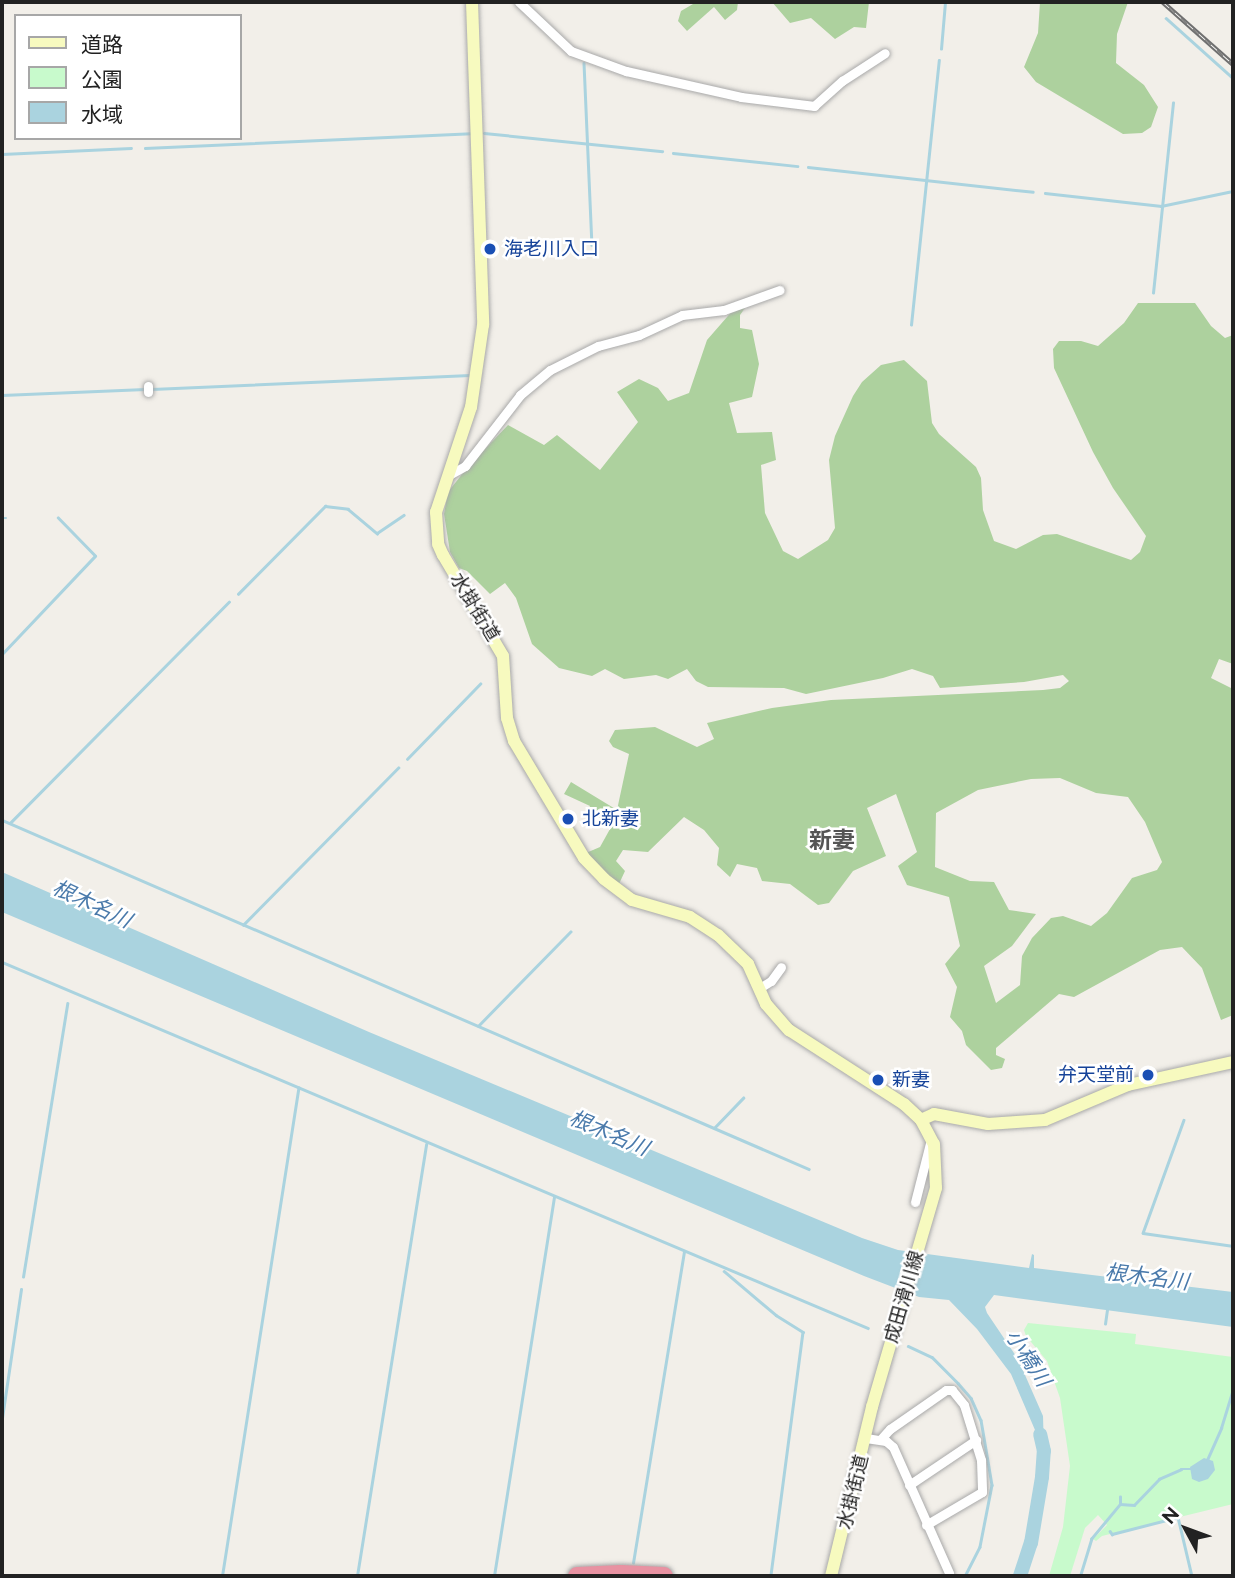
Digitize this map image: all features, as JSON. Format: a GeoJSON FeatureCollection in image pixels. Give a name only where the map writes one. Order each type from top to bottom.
{"type":"FeatureCollection","features":[{"type":"Feature","properties":{"kind":"highway"},"geometry":{"type":"LineString","coordinates":[[577,1576],[664,1576]]}},
{"type":"Feature","properties":{"kind":"main road","name":"水掛街道"},"geometry":{"type":"LineString","coordinates":[[472,2],[483,325],[471,407],[436,512],[439,544],[500,648],[506,668],[510,729],[523,759],[584,858],[604,879],[632,900],[690,917],[718,934],[748,964],[770,1009],[789,1030],[904,1104],[921,1120],[932,1138],[936,1158],[936,1188]]}},
{"type":"Feature","properties":{"kind":"main road"},"geometry":{"type":"LineString","coordinates":[[921,1120],[934,1114],[988,1124],[1045,1121],[1128,1085],[1233,1062]]}},
{"type":"Feature","properties":{"kind":"main road","name":"成田滑川線"},"geometry":{"type":"LineString","coordinates":[[872,1407],[936,1188]]}},
{"type":"Feature","properties":{"kind":"main road","name":"水掛街道"},"geometry":{"type":"LineString","coordinates":[[831,1576],[872,1407]]}},
{"type":"Feature","properties":{"kind":"street"},"geometry":{"type":"LineString","coordinates":[[519,2],[571,51],[626,71],[741,97],[814,106],[842,80],[885,53]]}},
{"type":"Feature","properties":{"kind":"street"},"geometry":{"type":"LineString","coordinates":[[447,476],[465,466],[520,396],[551,370],[598,346],[639,335],[682,316],[724,310],[780,290]]}},
{"type":"Feature","properties":{"kind":"street"},"geometry":{"type":"LineString","coordinates":[[758,989],[771,981],[781,967]]}},
{"type":"Feature","properties":{"kind":"street"},"geometry":{"type":"LineString","coordinates":[[915,1202],[932,1138]]}},
{"type":"Feature","properties":{"kind":"street"},"geometry":{"type":"LineString","coordinates":[[880,1440],[890,1429],[949,1390],[964,1405],[984,1475],[982,1492],[926,1525]]}},
{"type":"Feature","properties":{"kind":"street"},"geometry":{"type":"LineString","coordinates":[[866,1438],[880,1440],[893,1447],[949,1573]]}},
{"type":"Feature","properties":{"kind":"street"},"geometry":{"type":"LineString","coordinates":[[909,1485],[976,1440]]}},
{"type":"Feature","properties":{"kind":"green space"},"geometry":{"type":"Polygon","coordinates":[[[691,2],[738,2],[737,10],[725,20],[714,7],[687,31],[678,21],[681,11],[693,4],[691,2]]]}},
{"type":"Feature","properties":{"kind":"green space"},"geometry":{"type":"Polygon","coordinates":[[[772,2],[869,2],[866,28],[854,27],[835,39],[811,18],[790,23],[772,2]]]}},
{"type":"Feature","properties":{"kind":"green space"},"geometry":{"type":"Polygon","coordinates":[[[1040,2],[1128,2],[1117,34],[1116,63],[1144,85],[1158,107],[1151,127],[1142,133],[1123,134],[1036,82],[1024,67],[1038,33],[1040,2]]]}},
{"type":"Feature","properties":{"kind":"green space"},"geometry":{"type":"Polygon","coordinates":[[[1138,303],[1195,303],[1211,326],[1225,338],[1233,335],[1233,664],[1219,659],[1211,678],[1233,689],[1233,1015],[1221,1020],[1202,968],[1182,947],[1160,950],[1074,997],[1059,994],[996,1048],[996,1055],[1005,1059],[1002,1068],[991,1070],[966,1045],[962,1031],[950,1017],[957,987],[945,964],[960,946],[949,897],[907,885],[898,866],[917,852],[896,794],[867,808],[886,856],[853,871],[829,903],[818,905],[790,884],[762,881],[757,868],[737,864],[730,877],[717,865],[719,848],[704,830],[684,817],[648,852],[623,850],[616,861],[625,871],[618,886],[586,853],[600,847],[610,829],[585,816],[590,806],[564,794],[571,782],[617,810],[629,754],[613,747],[609,741],[615,730],[655,727],[697,747],[714,739],[707,723],[772,708],[831,700],[1043,690],[1060,688],[1069,681],[1063,675],[1024,682],[940,688],[933,676],[912,669],[883,678],[806,694],[784,688],[708,687],[696,681],[687,669],[668,679],[656,675],[624,679],[605,669],[592,676],[559,668],[532,644],[516,598],[505,583],[490,594],[467,571],[459,568],[450,552],[444,514],[448,492],[508,425],[544,445],[557,435],[600,470],[638,422],[617,392],[639,379],[658,388],[668,401],[689,393],[707,340],[734,309],[745,308],[740,315],[740,328],[752,330],[759,364],[752,397],[729,403],[737,433],[772,432],[776,460],[761,465],[765,513],[783,551],[798,559],[828,540],[835,528],[829,460],[835,436],[862,382],[881,365],[904,360],[927,381],[932,423],[939,434],[976,467],[981,478],[983,510],[994,541],[1016,549],[1043,535],[1057,534],[1131,560],[1140,552],[1146,536],[1113,488],[1093,452],[1054,368],[1053,349],[1059,341],[1081,341],[1098,346],[1124,323],[1138,303]],[[1060,778],[1031,779],[978,790],[936,813],[935,867],[970,881],[994,882],[1009,910],[1036,914],[1012,946],[984,966],[996,1003],[1020,985],[1022,956],[1032,938],[1051,918],[1063,916],[1091,926],[1107,913],[1132,878],[1157,870],[1162,862],[1145,822],[1128,797],[1096,793],[1060,778]]]}},
{"type":"Feature","properties":{"kind":"green space"},"geometry":{"type":"Polygon","coordinates":[[[1028,1323],[1136,1334],[1135,1344],[1233,1357],[1233,1504],[1102,1536],[1096,1541],[1093,1539],[1107,1525],[1098,1515],[1085,1528],[1070,1576],[1049,1576],[1063,1527],[1070,1466],[1060,1398],[1047,1361],[1026,1336],[1024,1330],[1028,1323]]]}},
{"type":"Feature","properties":{"kind":"water","name":"根木名川"},"geometry":{"type":"Polygon","coordinates":[[[2,872],[369,1032],[862,1238],[898,1250],[1029,1268],[1032,1254],[1034,1268],[1233,1292],[1233,1327],[994,1295],[985,1307],[1018,1359],[1043,1416],[1044,1451],[1011,1374],[977,1329],[949,1300],[919,1297],[864,1276],[2,912],[2,872]]]}},
{"type":"Feature","properties":{"kind":"water"},"geometry":{"type":"Polygon","coordinates":[[[1204,1458],[1213,1461],[1215,1470],[1208,1479],[1199,1482],[1192,1479],[1190,1467],[1204,1458]]]}},
{"type":"Feature","properties":{"kind":"waterway"},"geometry":{"type":"LineString","coordinates":[[941,49],[945,2]]}},
{"type":"Feature","properties":{"kind":"waterway"},"geometry":{"type":"LineString","coordinates":[[1166,18],[1233,78]]}},
{"type":"Feature","properties":{"kind":"waterway"},"geometry":{"type":"LineString","coordinates":[[911,325],[939,60]]}},
{"type":"Feature","properties":{"kind":"waterway"},"geometry":{"type":"LineString","coordinates":[[584,63],[592,245]]}},
{"type":"Feature","properties":{"kind":"waterway"},"geometry":{"type":"LineString","coordinates":[[1153,293],[1173,103]]}},
{"type":"Feature","properties":{"kind":"waterway"},"geometry":{"type":"LineString","coordinates":[[145,148],[471,133]]}},
{"type":"Feature","properties":{"kind":"waterway"},"geometry":{"type":"LineString","coordinates":[[484,133],[662,151]]}},
{"type":"Feature","properties":{"kind":"waterway"},"geometry":{"type":"LineString","coordinates":[[2,154],[131,148]]}},
{"type":"Feature","properties":{"kind":"waterway"},"geometry":{"type":"LineString","coordinates":[[673,153],[797,166]]}},
{"type":"Feature","properties":{"kind":"waterway"},"geometry":{"type":"LineString","coordinates":[[808,167],[1033,192]]}},
{"type":"Feature","properties":{"kind":"waterway"},"geometry":{"type":"LineString","coordinates":[[1045,193],[1161,206],[1233,191]]}},
{"type":"Feature","properties":{"kind":"waterway"},"geometry":{"type":"LineString","coordinates":[[152,389],[470,375]]}},
{"type":"Feature","properties":{"kind":"waterway"},"geometry":{"type":"LineString","coordinates":[[2,395],[145,389]]}},
{"type":"Feature","properties":{"kind":"waterway"},"geometry":{"type":"LineString","coordinates":[[238,594],[325,506],[348,509],[377,533],[404,515]]}},
{"type":"Feature","properties":{"kind":"waterway"},"geometry":{"type":"LineString","coordinates":[[2,654],[95,556],[58,518]]}},
{"type":"Feature","properties":{"kind":"waterway"},"geometry":{"type":"LineString","coordinates":[[10,823],[229,602]]}},
{"type":"Feature","properties":{"kind":"waterway"},"geometry":{"type":"LineString","coordinates":[[407,759],[480,684]]}},
{"type":"Feature","properties":{"kind":"waterway"},"geometry":{"type":"LineString","coordinates":[[243,925],[398,768]]}},
{"type":"Feature","properties":{"kind":"waterway"},"geometry":{"type":"LineString","coordinates":[[2,820],[809,1169]]}},
{"type":"Feature","properties":{"kind":"waterway"},"geometry":{"type":"LineString","coordinates":[[478,1026],[570,932]]}},
{"type":"Feature","properties":{"kind":"waterway"},"geometry":{"type":"LineString","coordinates":[[2,962],[868,1328]]}},
{"type":"Feature","properties":{"kind":"waterway"},"geometry":{"type":"LineString","coordinates":[[23,1277],[67,1004]]}},
{"type":"Feature","properties":{"kind":"waterway"},"geometry":{"type":"LineString","coordinates":[[222,1576],[298,1088]]}},
{"type":"Feature","properties":{"kind":"waterway"},"geometry":{"type":"LineString","coordinates":[[714,1128],[743,1098]]}},
{"type":"Feature","properties":{"kind":"waterway"},"geometry":{"type":"LineString","coordinates":[[1184,1120],[1143,1233],[1233,1246]]}},
{"type":"Feature","properties":{"kind":"waterway"},"geometry":{"type":"LineString","coordinates":[[357,1576],[426,1144]]}},
{"type":"Feature","properties":{"kind":"waterway"},"geometry":{"type":"LineString","coordinates":[[494,1576],[554,1197]]}},
{"type":"Feature","properties":{"kind":"waterway"},"geometry":{"type":"LineString","coordinates":[[633,1563],[684,1252]]}},
{"type":"Feature","properties":{"kind":"waterway"},"geometry":{"type":"LineString","coordinates":[[724,1271],[776,1315],[803,1332],[771,1576]]}},
{"type":"Feature","properties":{"kind":"waterway"},"geometry":{"type":"LineString","coordinates":[[2,1418],[21,1289]]}},
{"type":"Feature","properties":{"kind":"waterway"},"geometry":{"type":"LineString","coordinates":[[1105,1324],[1107,1310]]}},
{"type":"Feature","properties":{"kind":"waterway"},"geometry":{"type":"LineString","coordinates":[[908,1346],[932,1357],[958,1383],[971,1398],[981,1420],[992,1485],[980,1547],[965,1576]]}},
{"type":"Feature","properties":{"kind":"waterway"},"geometry":{"type":"LineString","coordinates":[[1207,1460],[1221,1428],[1233,1389]]}},
{"type":"Feature","properties":{"kind":"waterway","name":"小橋川"},"geometry":{"type":"LineString","coordinates":[[1020,1576],[1031,1543],[1042,1477],[1044,1451],[1040,1434]]}},
{"type":"Feature","properties":{"kind":"waterway"},"geometry":{"type":"LineString","coordinates":[[1120,1504],[1134,1505],[1159,1479],[1181,1469],[1192,1469]]}},
{"type":"Feature","properties":{"kind":"waterway"},"geometry":{"type":"LineString","coordinates":[[1080,1576],[1091,1539],[1120,1504],[1120,1497]]}},
{"type":"Feature","properties":{"kind":"waterway"},"geometry":{"type":"LineString","coordinates":[[1110,1531],[1112,1534],[1178,1517],[1192,1576]]}},
{"type":"Feature","properties":{"kind":"railway"},"geometry":{"type":"LineString","coordinates":[[1163,2],[1233,64]]}},
{"type":"Feature","properties":{"kind":"place","name":"海老川入口"},"geometry":{"type":"Point","coordinates":[490,249]}},
{"type":"Feature","properties":{"kind":"place","name":"北新妻"},"geometry":{"type":"Point","coordinates":[568,819]}},
{"type":"Feature","properties":{"kind":"place","name":"弁天堂前"},"geometry":{"type":"Point","coordinates":[1148,1075]}},
{"type":"Feature","properties":{"kind":"place","name":"新妻"},"geometry":{"type":"Point","coordinates":[878,1080]}},
{"type":"Feature","properties":{"kind":"district","name":"新妻"},"geometry":{"type":"Point","coordinates":[832,840]}}]}
